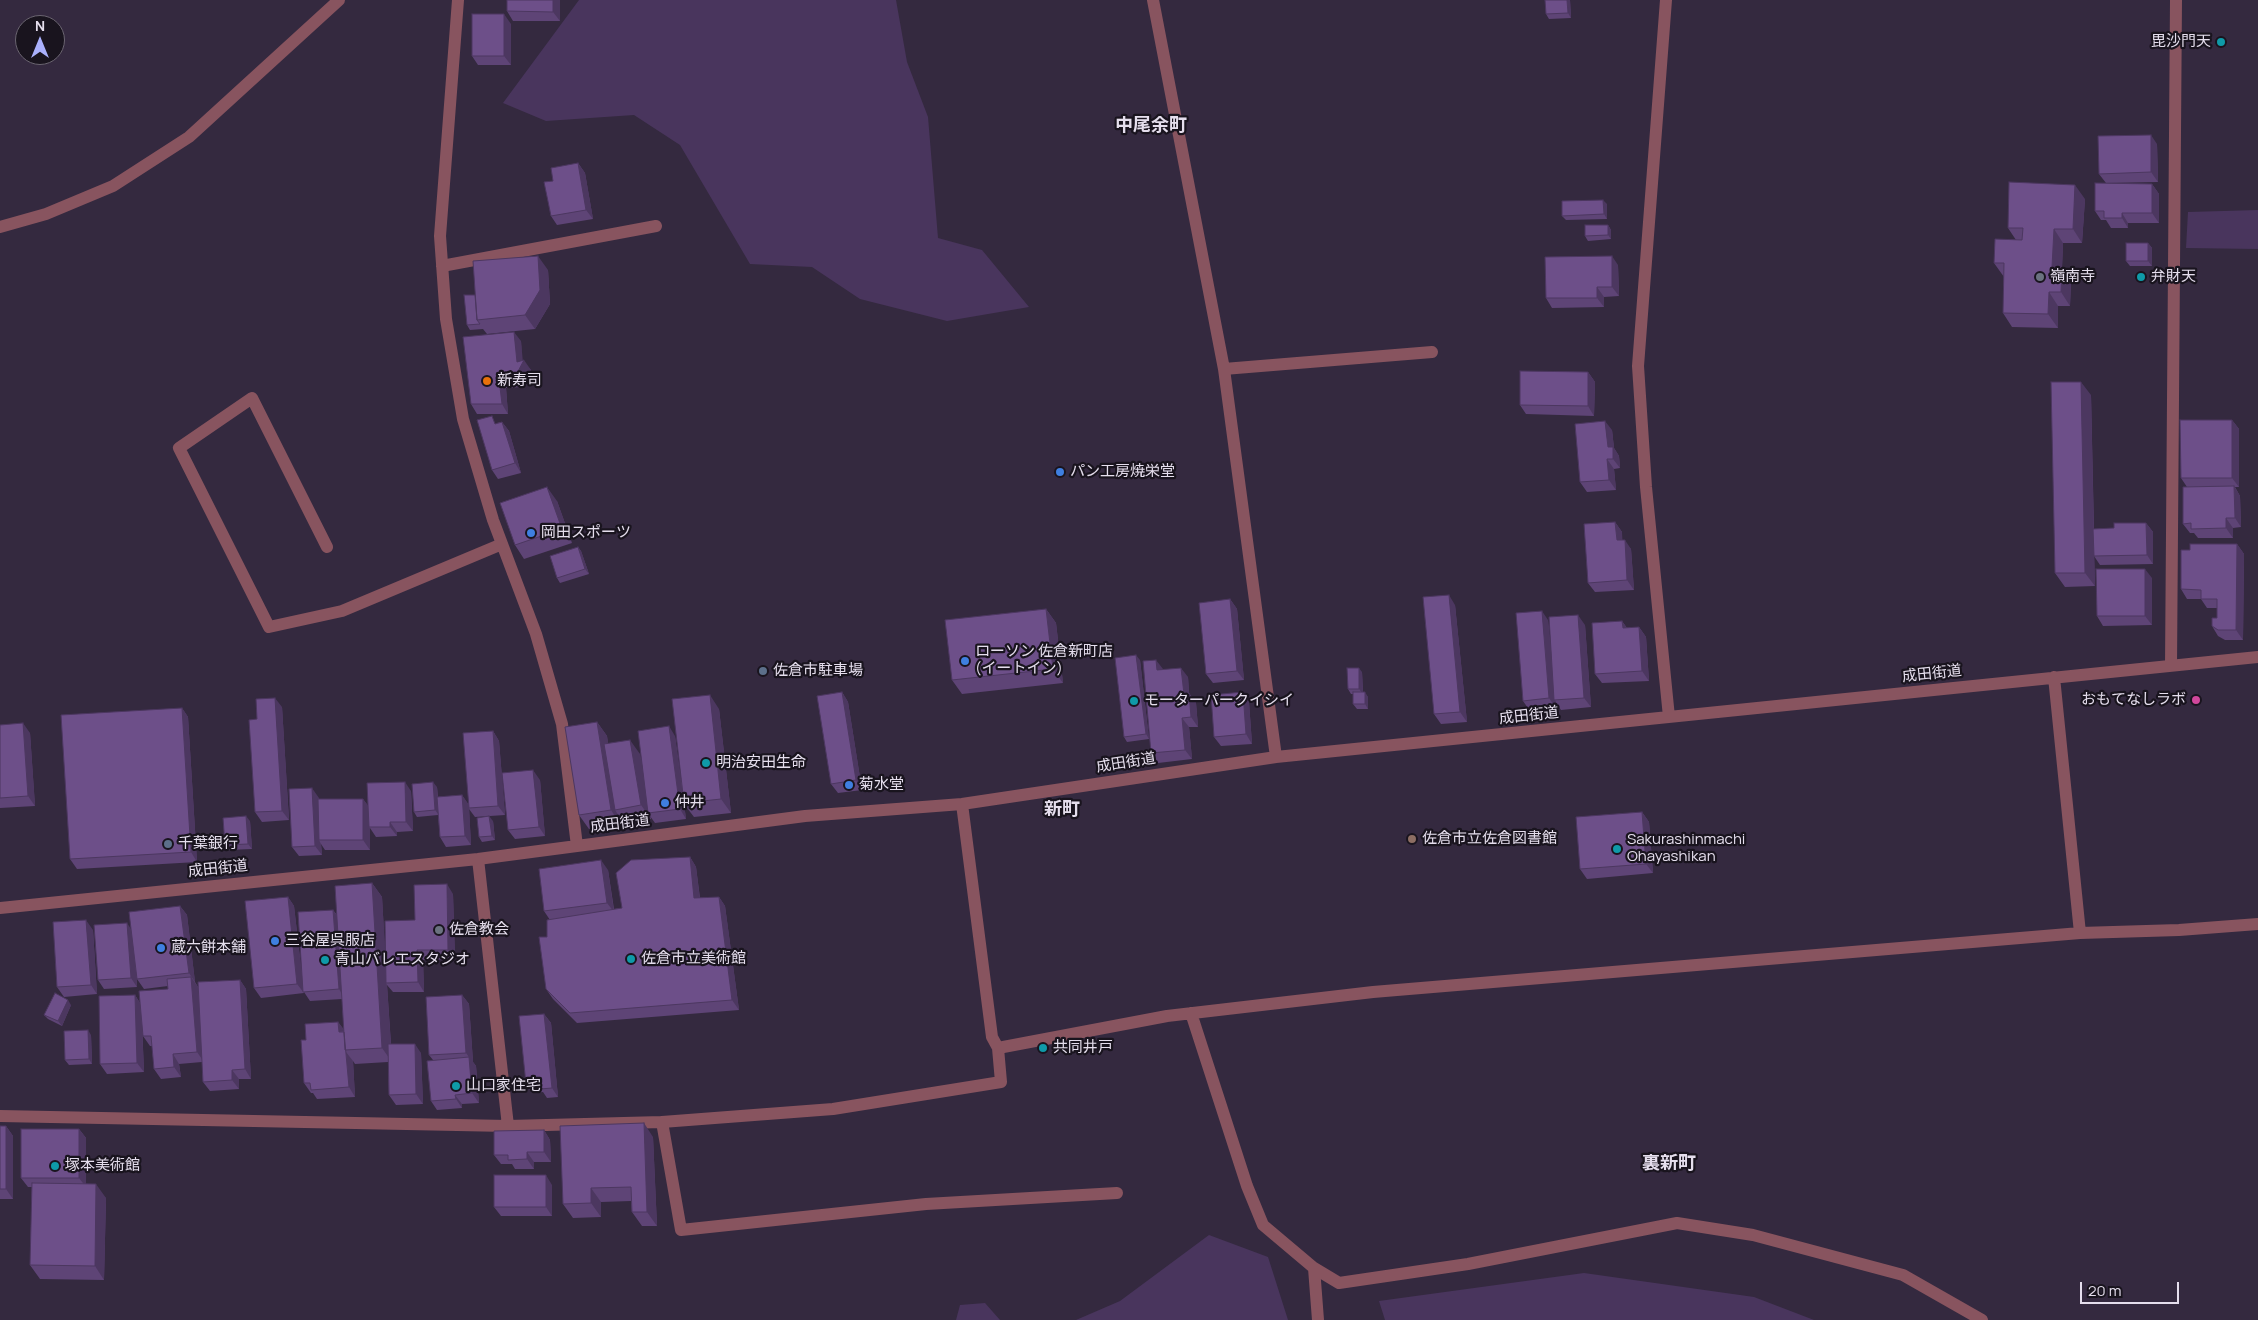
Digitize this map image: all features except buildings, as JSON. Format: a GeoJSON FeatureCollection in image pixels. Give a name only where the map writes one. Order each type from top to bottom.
{"type":"FeatureCollection","features":[{"type":"Feature","properties":{"kind":"street"},"geometry":{"type":"LineString","coordinates":[[0,227],[46,214],[113,186],[189,137],[339,0]]}},
{"type":"Feature","properties":{"kind":"street"},"geometry":{"type":"LineString","coordinates":[[458,0],[440,236],[446,319],[463,419],[502,544],[536,634],[562,724],[577,846]]}},
{"type":"Feature","properties":{"kind":"street"},"geometry":{"type":"LineString","coordinates":[[1153,0],[1224,369],[1276,757]]}},
{"type":"Feature","properties":{"kind":"street"},"geometry":{"type":"LineString","coordinates":[[1666,0],[1638,366],[1646,487],[1669,717]]}},
{"type":"Feature","properties":{"kind":"street"},"geometry":{"type":"LineString","coordinates":[[2171,665],[2176,0]]}},
{"type":"Feature","properties":{"kind":"street"},"geometry":{"type":"LineString","coordinates":[[442,266],[656,226]]}},
{"type":"Feature","properties":{"kind":"street"},"geometry":{"type":"LineString","coordinates":[[1224,369],[1432,352]]}},
{"type":"Feature","properties":{"kind":"street"},"geometry":{"type":"LineString","coordinates":[[327,546],[252,398],[179,448],[269,627],[342,611],[502,544]]}},
{"type":"Feature","properties":{"kind":"street","name":"成田街道"},"geometry":{"type":"LineString","coordinates":[[0,908],[478,858],[805,816],[962,804],[1276,757],[2171,665],[2258,658]]}},
{"type":"Feature","properties":{"kind":"street"},"geometry":{"type":"LineString","coordinates":[[2054,677],[2080,933]]}},
{"type":"Feature","properties":{"kind":"street"},"geometry":{"type":"LineString","coordinates":[[0,1116],[508,1126],[662,1122],[833,1109],[1002,1082],[998,1048],[992,1038],[962,804]]}},
{"type":"Feature","properties":{"kind":"street"},"geometry":{"type":"LineString","coordinates":[[478,858],[508,1126]]}},
{"type":"Feature","properties":{"kind":"street"},"geometry":{"type":"LineString","coordinates":[[998,1048],[1191,1013],[1373,992],[2080,933],[2179,930],[2258,924]]}},
{"type":"Feature","properties":{"kind":"street"},"geometry":{"type":"LineString","coordinates":[[1191,1013],[1247,1186],[1263,1225],[1314,1268],[1339,1283],[1468,1264],[1677,1223],[1753,1234],[1903,1275],[1982,1320]]}},
{"type":"Feature","properties":{"kind":"street"},"geometry":{"type":"LineString","coordinates":[[662,1122],[681,1230],[926,1204],[1117,1194]]}},
{"type":"Feature","properties":{"kind":"street"},"geometry":{"type":"LineString","coordinates":[[1314,1268],[1318,1320]]}},
{"type":"Feature","properties":{"kind":"shaded area"},"geometry":{"type":"Polygon","coordinates":[[[579,0],[896,0],[907,62],[928,117],[938,238],[982,250],[1029,307],[947,321],[860,299],[812,267],[750,264],[680,145],[634,115],[546,121],[503,103],[579,0]]]}},
{"type":"Feature","properties":{"kind":"shaded area"},"geometry":{"type":"Polygon","coordinates":[[[2258,210],[2258,249],[2186,248],[2188,212],[2258,210]]]}},
{"type":"Feature","properties":{"kind":"shaded area"},"geometry":{"type":"Polygon","coordinates":[[[1209,1235],[1268,1257],[1288,1320],[1076,1320],[1120,1301],[1209,1235]]]}},
{"type":"Feature","properties":{"kind":"shaded area"},"geometry":{"type":"Polygon","coordinates":[[[1584,1273],[1754,1297],[1814,1320],[1385,1320],[1379,1301],[1584,1273]]]}},
{"type":"Feature","properties":{"kind":"shaded area"},"geometry":{"type":"Polygon","coordinates":[[[985,1303],[1000,1320],[956,1320],[960,1305],[985,1303]]]}},
{"type":"Feature","properties":{"kind":"place","name":"毘沙門天"},"geometry":{"type":"Point","coordinates":[2221,42]}},
{"type":"Feature","properties":{"kind":"place","name":"嶺南寺"},"geometry":{"type":"Point","coordinates":[2040,277]}},
{"type":"Feature","properties":{"kind":"place","name":"弁財天"},"geometry":{"type":"Point","coordinates":[2141,277]}},
{"type":"Feature","properties":{"kind":"place","name":"新寿司"},"geometry":{"type":"Point","coordinates":[487,381]}},
{"type":"Feature","properties":{"kind":"place","name":"パン工房焼栄堂"},"geometry":{"type":"Point","coordinates":[1060,472]}},
{"type":"Feature","properties":{"kind":"place","name":"岡田スポーツ"},"geometry":{"type":"Point","coordinates":[531,533]}},
{"type":"Feature","properties":{"kind":"place","name":"ローソン 佐倉新町店 (イートイン)"},"geometry":{"type":"Point","coordinates":[965,661]}},
{"type":"Feature","properties":{"kind":"place","name":"佐倉市駐車場"},"geometry":{"type":"Point","coordinates":[763,671]}},
{"type":"Feature","properties":{"kind":"place","name":"おもてなしラボ"},"geometry":{"type":"Point","coordinates":[2196,700]}},
{"type":"Feature","properties":{"kind":"place","name":"モーターパークイシイ"},"geometry":{"type":"Point","coordinates":[1134,701]}},
{"type":"Feature","properties":{"kind":"place","name":"明治安田生命"},"geometry":{"type":"Point","coordinates":[706,763]}},
{"type":"Feature","properties":{"kind":"place","name":"菊水堂"},"geometry":{"type":"Point","coordinates":[849,785]}},
{"type":"Feature","properties":{"kind":"place","name":"仲井"},"geometry":{"type":"Point","coordinates":[665,803]}},
{"type":"Feature","properties":{"kind":"place","name":"佐倉市立佐倉図書館"},"geometry":{"type":"Point","coordinates":[1412,839]}},
{"type":"Feature","properties":{"kind":"place","name":"千葉銀行"},"geometry":{"type":"Point","coordinates":[168,844]}},
{"type":"Feature","properties":{"kind":"place","name":"Sakurashinmachi Ohayashikan"},"geometry":{"type":"Point","coordinates":[1617,849]}},
{"type":"Feature","properties":{"kind":"place","name":"佐倉教会"},"geometry":{"type":"Point","coordinates":[439,930]}},
{"type":"Feature","properties":{"kind":"place","name":"三谷屋呉服店"},"geometry":{"type":"Point","coordinates":[275,941]}},
{"type":"Feature","properties":{"kind":"place","name":"蔵六餅本舗"},"geometry":{"type":"Point","coordinates":[161,948]}},
{"type":"Feature","properties":{"kind":"place","name":"佐倉市立美術館"},"geometry":{"type":"Point","coordinates":[631,959]}},
{"type":"Feature","properties":{"kind":"place","name":"青山バレエスタジオ"},"geometry":{"type":"Point","coordinates":[325,960]}},
{"type":"Feature","properties":{"kind":"place","name":"共同井戸"},"geometry":{"type":"Point","coordinates":[1043,1048]}},
{"type":"Feature","properties":{"kind":"place","name":"山口家住宅"},"geometry":{"type":"Point","coordinates":[456,1086]}},
{"type":"Feature","properties":{"kind":"place","name":"塚本美術館"},"geometry":{"type":"Point","coordinates":[55,1166]}},
{"type":"Feature","properties":{"kind":"district","name":"中尾余町"},"geometry":{"type":"Point","coordinates":[1151,126]}},
{"type":"Feature","properties":{"kind":"district","name":"新町"},"geometry":{"type":"Point","coordinates":[1062,810]}},
{"type":"Feature","properties":{"kind":"district","name":"裏新町"},"geometry":{"type":"Point","coordinates":[1669,1164]}}]}
